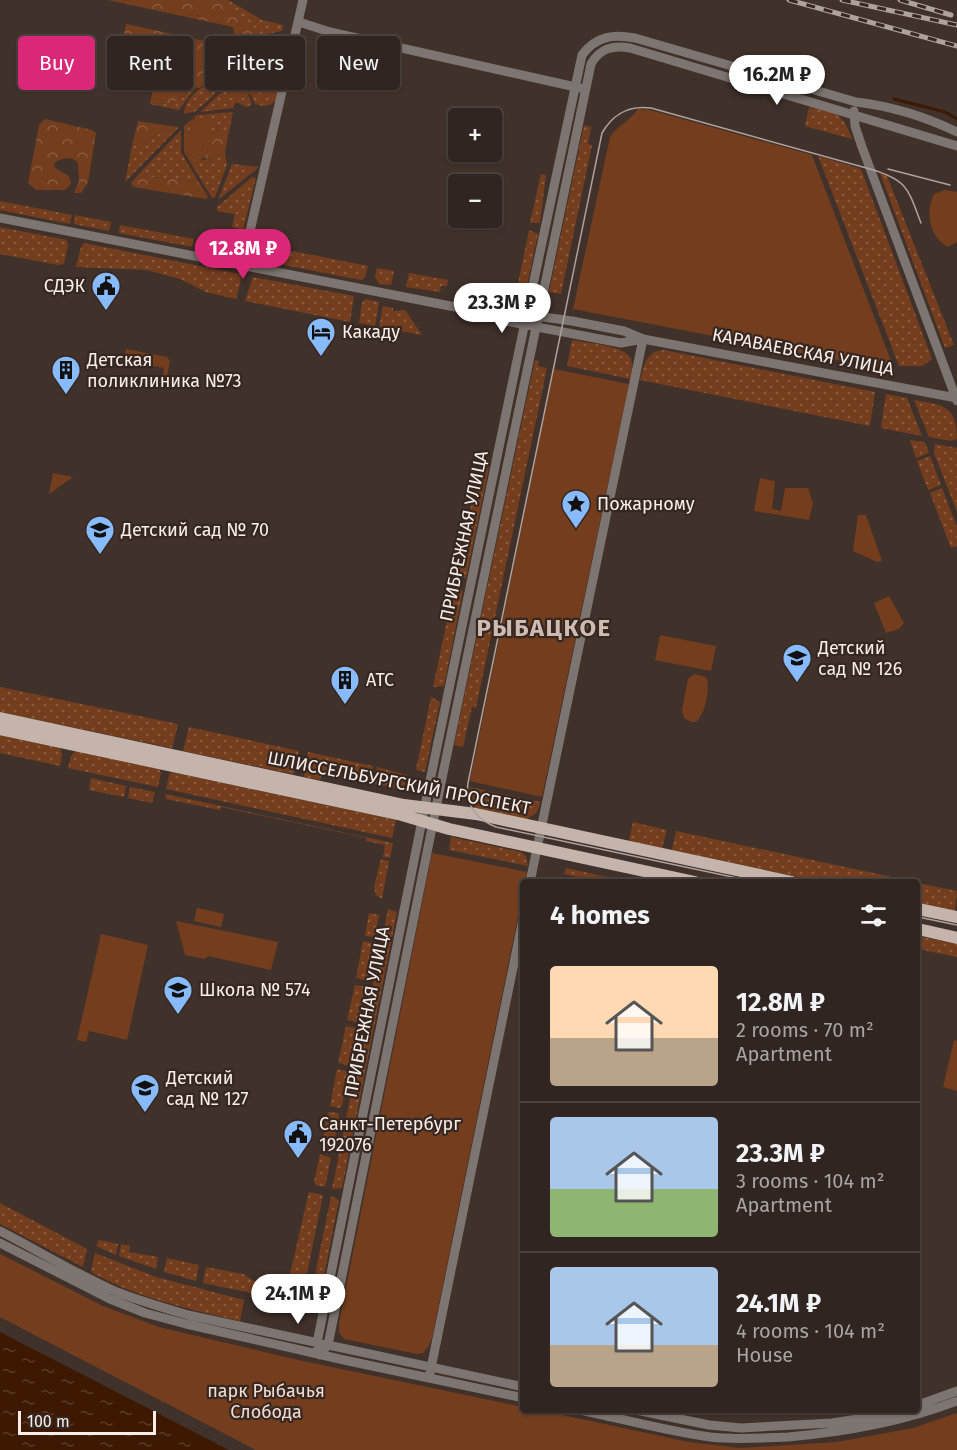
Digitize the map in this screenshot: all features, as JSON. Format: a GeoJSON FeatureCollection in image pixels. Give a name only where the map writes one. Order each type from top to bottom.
{"type":"FeatureCollection","features":[{"type":"Feature","properties":{"kind":"main road","name":"ШЛИССЕЛЬБУРГСКИЙ ПРОСПЕКТ"},"geometry":{"type":"LineString","coordinates":[[0,718],[404,805],[453,810],[778,879]]}},
{"type":"Feature","properties":{"kind":"main road","name":"ШЛИССЕЛЬБУРГСКИЙ ПРОСПЕКТ"},"geometry":{"type":"LineString","coordinates":[[0,729],[402,815],[537,848],[681,879]]}},
{"type":"Feature","properties":{"kind":"main road"},"geometry":{"type":"LineString","coordinates":[[920,909],[957,917]]}},
{"type":"Feature","properties":{"kind":"main road"},"geometry":{"type":"LineString","coordinates":[[920,930],[957,938]]}},
{"type":"Feature","properties":{"kind":"street"},"geometry":{"type":"LineString","coordinates":[[242,266],[303,0]]}},
{"type":"Feature","properties":{"kind":"street"},"geometry":{"type":"LineString","coordinates":[[299,22],[330,32],[585,89]]}},
{"type":"Feature","properties":{"kind":"street","name":"ПРИБРЕЖНАЯ УЛИЦА"},"geometry":{"type":"LineString","coordinates":[[320,1355],[328,1345],[526,314],[582,55],[588,47],[603,38],[613,35],[635,38],[856,102]]}},
{"type":"Feature","properties":{"kind":"street","name":"ПРИБРЕЖНАЯ УЛИЦА"},"geometry":{"type":"LineString","coordinates":[[430,807],[537,327],[585,89],[595,56],[609,47],[630,48],[853,114]]}},
{"type":"Feature","properties":{"kind":"street"},"geometry":{"type":"LineString","coordinates":[[957,132],[925,118],[873,104],[856,102],[853,114],[865,155],[957,399]]}},
{"type":"Feature","properties":{"kind":"street"},"geometry":{"type":"LineString","coordinates":[[853,114],[957,146]]}},
{"type":"Feature","properties":{"kind":"street","name":"КАРАВАЕВСКАЯ УЛИЦА"},"geometry":{"type":"LineString","coordinates":[[0,218],[491,314],[501,320],[524,325],[621,343],[643,339]]}},
{"type":"Feature","properties":{"kind":"street","name":"КАРАВАЕВСКАЯ УЛИЦА"},"geometry":{"type":"LineString","coordinates":[[491,314],[502,311],[526,314],[624,331],[643,339],[957,399]]}},
{"type":"Feature","properties":{"kind":"street"},"geometry":{"type":"LineString","coordinates":[[531,879],[643,339]]}},
{"type":"Feature","properties":{"kind":"street","name":"ПРИБРЕЖНАЯ УЛИЦА"},"geometry":{"type":"LineString","coordinates":[[320,1355],[317,1343],[427,822]]}},
{"type":"Feature","properties":{"kind":"street"},"geometry":{"type":"LineString","coordinates":[[429,1378],[520,934]]}},
{"type":"Feature","properties":{"kind":"street"},"geometry":{"type":"LineString","coordinates":[[0,1231],[115,1291],[148,1304],[188,1315],[520,1386]]}},
{"type":"Feature","properties":{"kind":"street"},"geometry":{"type":"LineString","coordinates":[[0,1243],[79,1284],[136,1310],[320,1355],[520,1397]]}},
{"type":"Feature","properties":{"kind":"street"},"geometry":{"type":"LineString","coordinates":[[920,1404],[957,1391]]}},
{"type":"Feature","properties":{"kind":"street"},"geometry":{"type":"LineString","coordinates":[[594,1413],[709,1437],[741,1439],[808,1435],[872,1426],[927,1412],[957,1401]]}},
{"type":"Feature","properties":{"kind":"street"},"geometry":{"type":"LineString","coordinates":[[651,1413],[709,1425],[741,1428],[832,1423],[887,1413]]}},
{"type":"Feature","properties":{"kind":"green space"},"geometry":{"type":"Polygon","coordinates":[[[108,0],[219,0],[247,20],[263,36],[234,36],[233,27],[108,0]]]}},
{"type":"Feature","properties":{"kind":"green space"},"geometry":{"type":"Polygon","coordinates":[[[219,0],[228,0],[262,20],[283,25],[282,31],[262,35],[219,0]]]}},
{"type":"Feature","properties":{"kind":"green space"},"geometry":{"type":"Polygon","coordinates":[[[126,24],[181,36],[123,36],[126,24]]]}},
{"type":"Feature","properties":{"kind":"green space"},"geometry":{"type":"Polygon","coordinates":[[[193,39],[205,41],[205,85],[193,89],[193,39]]]}},
{"type":"Feature","properties":{"kind":"green space"},"geometry":{"type":"Polygon","coordinates":[[[196,87],[179,110],[150,104],[174,103],[196,87]]]}},
{"type":"Feature","properties":{"kind":"green space"},"geometry":{"type":"Polygon","coordinates":[[[205,87],[205,90],[220,90],[196,111],[184,114],[187,103],[205,87]]]}},
{"type":"Feature","properties":{"kind":"green space"},"geometry":{"type":"Polygon","coordinates":[[[153,90],[192,90],[174,103],[150,104],[153,90]]]}},
{"type":"Feature","properties":{"kind":"green space"},"geometry":{"type":"Polygon","coordinates":[[[224,90],[235,90],[238,98],[248,94],[252,104],[247,107],[236,102],[233,108],[200,112],[224,90]]]}},
{"type":"Feature","properties":{"kind":"green space"},"geometry":{"type":"Polygon","coordinates":[[[234,90],[249,90],[250,93],[238,98],[234,90]]]}},
{"type":"Feature","properties":{"kind":"green space"},"geometry":{"type":"Polygon","coordinates":[[[249,90],[260,90],[262,94],[276,92],[276,90],[279,90],[277,98],[272,103],[262,106],[255,104],[249,90]]]}},
{"type":"Feature","properties":{"kind":"green space"},"geometry":{"type":"Polygon","coordinates":[[[260,90],[275,90],[273,97],[264,98],[260,90]]]}},
{"type":"Feature","properties":{"kind":"green space"},"geometry":{"type":"Polygon","coordinates":[[[809,107],[837,115],[845,123],[852,139],[805,126],[809,107]]]}},
{"type":"Feature","properties":{"kind":"green space"},"geometry":{"type":"Polygon","coordinates":[[[638,109],[650,110],[812,155],[895,371],[573,309],[610,137],[638,109]]]}},
{"type":"Feature","properties":{"kind":"green space"},"geometry":{"type":"Polygon","coordinates":[[[233,112],[228,136],[221,130],[210,133],[210,121],[194,118],[191,122],[187,154],[200,160],[211,159],[225,153],[227,165],[215,197],[212,198],[184,152],[184,126],[197,115],[233,112]]]}},
{"type":"Feature","properties":{"kind":"green space"},"geometry":{"type":"Polygon","coordinates":[[[197,117],[208,119],[212,125],[207,153],[201,160],[191,159],[186,151],[191,122],[197,117]]]}},
{"type":"Feature","properties":{"kind":"green space"},"geometry":{"type":"Polygon","coordinates":[[[45,119],[92,130],[96,133],[88,182],[81,193],[74,193],[79,181],[78,163],[70,159],[55,162],[54,166],[71,180],[71,184],[65,190],[36,190],[28,183],[39,125],[45,119]]]}},
{"type":"Feature","properties":{"kind":"green space"},"geometry":{"type":"Polygon","coordinates":[[[138,121],[170,126],[132,146],[138,121]]]}},
{"type":"Feature","properties":{"kind":"green space"},"geometry":{"type":"Polygon","coordinates":[[[584,125],[591,127],[588,144],[592,145],[561,294],[549,292],[584,125]]]}},
{"type":"Feature","properties":{"kind":"green space"},"geometry":{"type":"Polygon","coordinates":[[[170,126],[179,127],[125,182],[132,146],[170,126]]]}},
{"type":"Feature","properties":{"kind":"green space"},"geometry":{"type":"Polygon","coordinates":[[[181,130],[181,152],[198,181],[137,176],[181,130]]]}},
{"type":"Feature","properties":{"kind":"green space"},"geometry":{"type":"Polygon","coordinates":[[[223,130],[228,136],[225,153],[216,158],[203,159],[207,153],[210,133],[223,130]]]}},
{"type":"Feature","properties":{"kind":"green space"},"geometry":{"type":"Polygon","coordinates":[[[818,156],[861,169],[932,359],[922,366],[899,366],[818,156]]]}},
{"type":"Feature","properties":{"kind":"green space"},"geometry":{"type":"Polygon","coordinates":[[[232,164],[259,167],[218,200],[232,164]]]}},
{"type":"Feature","properties":{"kind":"green space"},"geometry":{"type":"Polygon","coordinates":[[[880,173],[887,176],[954,345],[945,348],[880,173]]]}},
{"type":"Feature","properties":{"kind":"green space"},"geometry":{"type":"Polygon","coordinates":[[[541,174],[546,175],[540,223],[530,223],[541,174]]]}},
{"type":"Feature","properties":{"kind":"green space"},"geometry":{"type":"Polygon","coordinates":[[[137,176],[198,181],[208,196],[206,199],[133,187],[131,183],[137,176]]]}},
{"type":"Feature","properties":{"kind":"green space"},"geometry":{"type":"Polygon","coordinates":[[[252,177],[256,178],[243,230],[232,227],[235,214],[217,211],[217,207],[252,177]]]}},
{"type":"Feature","properties":{"kind":"green space"},"geometry":{"type":"Polygon","coordinates":[[[945,190],[957,192],[957,242],[948,247],[937,237],[929,216],[934,194],[945,190]]]}},
{"type":"Feature","properties":{"kind":"green space"},"geometry":{"type":"Polygon","coordinates":[[[0,201],[72,215],[70,224],[0,210],[0,201]]]}},
{"type":"Feature","properties":{"kind":"green space"},"geometry":{"type":"Polygon","coordinates":[[[75,215],[111,222],[109,231],[74,224],[75,215]]]}},
{"type":"Feature","properties":{"kind":"green space"},"geometry":{"type":"Polygon","coordinates":[[[120,225],[194,239],[192,247],[119,233],[120,225]]]}},
{"type":"Feature","properties":{"kind":"green space"},"geometry":{"type":"Polygon","coordinates":[[[0,227],[67,240],[64,264],[58,265],[0,254],[0,227]]]}},
{"type":"Feature","properties":{"kind":"green space"},"geometry":{"type":"Polygon","coordinates":[[[529,230],[538,234],[526,290],[517,288],[529,230]]]}},
{"type":"Feature","properties":{"kind":"green space"},"geometry":{"type":"Polygon","coordinates":[[[84,243],[240,274],[241,280],[236,299],[206,292],[180,279],[147,270],[76,267],[84,243]]]}},
{"type":"Feature","properties":{"kind":"green space"},"geometry":{"type":"Polygon","coordinates":[[[252,243],[368,266],[365,277],[361,280],[258,260],[252,251],[252,243]]]}},
{"type":"Feature","properties":{"kind":"green space"},"geometry":{"type":"Polygon","coordinates":[[[377,268],[394,271],[391,285],[379,284],[375,276],[377,268]]]}},
{"type":"Feature","properties":{"kind":"green space"},"geometry":{"type":"Polygon","coordinates":[[[409,273],[448,280],[447,286],[441,286],[440,292],[406,287],[409,273]]]}},
{"type":"Feature","properties":{"kind":"green space"},"geometry":{"type":"Polygon","coordinates":[[[253,277],[354,296],[350,322],[245,301],[253,277]]]}},
{"type":"Feature","properties":{"kind":"green space"},"geometry":{"type":"Polygon","coordinates":[[[473,285],[498,290],[496,299],[471,294],[473,285]]]}},
{"type":"Feature","properties":{"kind":"green space"},"geometry":{"type":"Polygon","coordinates":[[[365,299],[379,302],[375,326],[359,323],[362,303],[365,299]]]}},
{"type":"Feature","properties":{"kind":"green space"},"geometry":{"type":"Polygon","coordinates":[[[383,306],[393,308],[393,311],[405,310],[422,335],[379,327],[383,306]]]}},
{"type":"Feature","properties":{"kind":"green space"},"geometry":{"type":"Polygon","coordinates":[[[572,340],[614,348],[627,354],[632,362],[630,379],[567,366],[572,340]]]}},
{"type":"Feature","properties":{"kind":"green space"},"geometry":{"type":"Polygon","coordinates":[[[126,349],[167,357],[170,361],[166,382],[162,381],[164,368],[124,360],[126,349]]]}},
{"type":"Feature","properties":{"kind":"green space"},"geometry":{"type":"Polygon","coordinates":[[[664,350],[875,392],[870,426],[640,380],[650,356],[664,350]]]}},
{"type":"Feature","properties":{"kind":"green space"},"geometry":{"type":"Polygon","coordinates":[[[535,360],[539,361],[538,366],[547,368],[476,708],[472,707],[463,747],[454,745],[535,360]]]}},
{"type":"Feature","properties":{"kind":"green space"},"geometry":{"type":"Polygon","coordinates":[[[554,369],[629,384],[542,797],[470,781],[554,369]]]}},
{"type":"Feature","properties":{"kind":"green space"},"geometry":{"type":"Polygon","coordinates":[[[886,394],[907,398],[922,436],[881,428],[886,394]]]}},
{"type":"Feature","properties":{"kind":"green space"},"geometry":{"type":"Polygon","coordinates":[[[914,400],[933,403],[951,413],[957,439],[951,441],[929,437],[914,400]]]}},
{"type":"Feature","properties":{"kind":"green space"},"geometry":{"type":"Polygon","coordinates":[[[910,440],[925,442],[929,453],[916,458],[910,440]]]}},
{"type":"Feature","properties":{"kind":"green space"},"geometry":{"type":"Polygon","coordinates":[[[935,444],[957,448],[957,512],[934,453],[935,444]]]}},
{"type":"Feature","properties":{"kind":"green space"},"geometry":{"type":"Polygon","coordinates":[[[930,456],[941,485],[928,490],[917,461],[930,456]]]}},
{"type":"Feature","properties":{"kind":"green space"},"geometry":{"type":"Polygon","coordinates":[[[489,467],[466,578],[456,578],[479,468],[489,467]]]}},
{"type":"Feature","properties":{"kind":"green space"},"geometry":{"type":"Polygon","coordinates":[[[53,473],[73,477],[49,494],[53,473]]]}},
{"type":"Feature","properties":{"kind":"green space"},"geometry":{"type":"Polygon","coordinates":[[[760,478],[775,481],[772,509],[781,511],[785,488],[808,488],[813,503],[809,520],[754,511],[760,478]]]}},
{"type":"Feature","properties":{"kind":"green space"},"geometry":{"type":"Polygon","coordinates":[[[942,488],[957,527],[957,546],[951,548],[930,493],[942,488]]]}},
{"type":"Feature","properties":{"kind":"green space"},"geometry":{"type":"Polygon","coordinates":[[[858,515],[866,515],[882,561],[877,562],[853,551],[858,515]]]}},
{"type":"Feature","properties":{"kind":"green space"},"geometry":{"type":"Polygon","coordinates":[[[454,587],[463,591],[444,686],[433,687],[454,587]]]}},
{"type":"Feature","properties":{"kind":"green space"},"geometry":{"type":"Polygon","coordinates":[[[889,596],[904,623],[899,629],[886,633],[874,603],[889,596]]]}},
{"type":"Feature","properties":{"kind":"green space"},"geometry":{"type":"Polygon","coordinates":[[[660,635],[716,646],[711,671],[655,660],[660,635]]]}},
{"type":"Feature","properties":{"kind":"green space"},"geometry":{"type":"Polygon","coordinates":[[[694,674],[706,677],[707,694],[699,718],[696,722],[691,722],[684,718],[682,710],[688,679],[694,674]]]}},
{"type":"Feature","properties":{"kind":"green space"},"geometry":{"type":"Polygon","coordinates":[[[0,687],[178,724],[172,748],[0,712],[0,687]]]}},
{"type":"Feature","properties":{"kind":"green space"},"geometry":{"type":"Polygon","coordinates":[[[431,697],[440,702],[425,772],[416,770],[431,697]]]}},
{"type":"Feature","properties":{"kind":"green space"},"geometry":{"type":"Polygon","coordinates":[[[189,727],[299,751],[295,772],[293,774],[183,751],[189,727]]]}},
{"type":"Feature","properties":{"kind":"green space"},"geometry":{"type":"Polygon","coordinates":[[[0,735],[60,748],[62,754],[60,766],[0,753],[0,735]]]}},
{"type":"Feature","properties":{"kind":"green space"},"geometry":{"type":"Polygon","coordinates":[[[76,751],[159,769],[161,773],[158,787],[68,768],[71,756],[76,751]]]}},
{"type":"Feature","properties":{"kind":"green space"},"geometry":{"type":"Polygon","coordinates":[[[308,752],[373,766],[370,783],[322,773],[320,780],[304,777],[308,752]]]}},
{"type":"Feature","properties":{"kind":"green space"},"geometry":{"type":"Polygon","coordinates":[[[377,767],[407,775],[404,790],[373,783],[377,767]]]}},
{"type":"Feature","properties":{"kind":"green space"},"geometry":{"type":"Polygon","coordinates":[[[172,772],[396,820],[392,838],[166,789],[169,775],[172,772]]]}},
{"type":"Feature","properties":{"kind":"green space"},"geometry":{"type":"Polygon","coordinates":[[[91,778],[126,786],[124,797],[89,790],[91,778]]]}},
{"type":"Feature","properties":{"kind":"green space"},"geometry":{"type":"Polygon","coordinates":[[[130,787],[155,792],[152,803],[128,798],[130,787]]]}},
{"type":"Feature","properties":{"kind":"green space"},"geometry":{"type":"Polygon","coordinates":[[[470,787],[541,802],[536,813],[527,819],[475,808],[471,799],[470,787]]]}},
{"type":"Feature","properties":{"kind":"green space"},"geometry":{"type":"Polygon","coordinates":[[[165,794],[393,843],[390,858],[383,857],[385,845],[366,841],[367,838],[221,807],[220,810],[166,799],[165,794]]]}},
{"type":"Feature","properties":{"kind":"green space"},"geometry":{"type":"Polygon","coordinates":[[[633,822],[667,830],[662,848],[629,841],[633,822]]]}},
{"type":"Feature","properties":{"kind":"green space"},"geometry":{"type":"Polygon","coordinates":[[[676,831],[901,879],[808,879],[672,850],[676,831]]]}},
{"type":"Feature","properties":{"kind":"green space"},"geometry":{"type":"Polygon","coordinates":[[[451,837],[521,852],[526,856],[528,866],[449,850],[451,837]]]}},
{"type":"Feature","properties":{"kind":"green space"},"geometry":{"type":"Polygon","coordinates":[[[432,853],[527,872],[526,879],[520,879],[520,906],[432,1338],[423,1353],[417,1354],[344,1339],[339,1332],[432,853]]]}},
{"type":"Feature","properties":{"kind":"green space"},"geometry":{"type":"Polygon","coordinates":[[[381,859],[389,861],[382,899],[376,895],[374,887],[381,859]]]}},
{"type":"Feature","properties":{"kind":"green space"},"geometry":{"type":"Polygon","coordinates":[[[566,868],[616,879],[588,879],[564,874],[566,868]]]}},
{"type":"Feature","properties":{"kind":"green space"},"geometry":{"type":"Polygon","coordinates":[[[920,883],[957,891],[955,911],[920,903],[920,883]]]}},
{"type":"Feature","properties":{"kind":"green space"},"geometry":{"type":"Polygon","coordinates":[[[197,908],[224,914],[221,927],[194,921],[197,908]]]}},
{"type":"Feature","properties":{"kind":"green space"},"geometry":{"type":"Polygon","coordinates":[[[388,909],[397,912],[342,1188],[332,1189],[388,909]]]}},
{"type":"Feature","properties":{"kind":"green space"},"geometry":{"type":"Polygon","coordinates":[[[369,913],[379,915],[373,937],[365,936],[369,913]]]}},
{"type":"Feature","properties":{"kind":"green space"},"geometry":{"type":"Polygon","coordinates":[[[176,921],[278,942],[271,970],[208,956],[205,959],[185,955],[176,921]]]}},
{"type":"Feature","properties":{"kind":"green space"},"geometry":{"type":"Polygon","coordinates":[[[101,934],[148,945],[127,1040],[89,1031],[86,1042],[77,1040],[101,934]]]}},
{"type":"Feature","properties":{"kind":"green space"},"geometry":{"type":"Polygon","coordinates":[[[920,936],[957,944],[957,957],[920,949],[920,936]]]}},
{"type":"Feature","properties":{"kind":"green space"},"geometry":{"type":"Polygon","coordinates":[[[363,941],[372,943],[373,946],[367,978],[364,980],[356,978],[363,941]]]}},
{"type":"Feature","properties":{"kind":"green space"},"geometry":{"type":"Polygon","coordinates":[[[355,985],[365,988],[356,1022],[347,1020],[355,985]]]}},
{"type":"Feature","properties":{"kind":"green space"},"geometry":{"type":"Polygon","coordinates":[[[346,1026],[355,1028],[357,1031],[350,1063],[347,1065],[338,1063],[346,1026]]]}},
{"type":"Feature","properties":{"kind":"green space"},"geometry":{"type":"Polygon","coordinates":[[[954,1040],[957,1041],[957,1091],[943,1087],[954,1040]]]}},
{"type":"Feature","properties":{"kind":"green space"},"geometry":{"type":"Polygon","coordinates":[[[337,1069],[346,1071],[348,1074],[342,1106],[339,1108],[330,1106],[337,1069]]]}},
{"type":"Feature","properties":{"kind":"green space"},"geometry":{"type":"Polygon","coordinates":[[[328,1112],[338,1113],[339,1116],[333,1148],[321,1148],[328,1112]]]}},
{"type":"Feature","properties":{"kind":"green space"},"geometry":{"type":"Polygon","coordinates":[[[320,1154],[331,1158],[325,1187],[316,1185],[314,1182],[320,1154]]]}},
{"type":"Feature","properties":{"kind":"green space"},"geometry":{"type":"Polygon","coordinates":[[[309,1192],[323,1195],[301,1303],[284,1300],[309,1192]]]}},
{"type":"Feature","properties":{"kind":"green space"},"geometry":{"type":"Polygon","coordinates":[[[331,1196],[339,1200],[318,1307],[309,1305],[331,1196]]]}},
{"type":"Feature","properties":{"kind":"green space"},"geometry":{"type":"Polygon","coordinates":[[[0,1203],[87,1249],[83,1267],[0,1224],[0,1203]]]}},
{"type":"Feature","properties":{"kind":"green space"},"geometry":{"type":"Polygon","coordinates":[[[99,1240],[118,1244],[116,1255],[96,1246],[99,1240]]]}},
{"type":"Feature","properties":{"kind":"green space"},"geometry":{"type":"Polygon","coordinates":[[[121,1244],[130,1246],[129,1252],[158,1257],[156,1269],[119,1256],[121,1244]]]}},
{"type":"Feature","properties":{"kind":"green space"},"geometry":{"type":"Polygon","coordinates":[[[95,1253],[156,1277],[244,1300],[240,1321],[164,1302],[109,1281],[91,1272],[95,1253]]]}},
{"type":"Feature","properties":{"kind":"green space","name":"парк Рыбачья Слобода"},"geometry":{"type":"Polygon","coordinates":[[[0,1254],[103,1306],[159,1327],[303,1361],[520,1406],[520,1413],[553,1413],[689,1442],[740,1448],[837,1442],[913,1428],[957,1413],[957,1450],[256,1450],[0,1317],[0,1254]]]}},
{"type":"Feature","properties":{"kind":"green space"},"geometry":{"type":"Polygon","coordinates":[[[167,1258],[199,1265],[196,1281],[164,1272],[167,1258]]]}},
{"type":"Feature","properties":{"kind":"green space"},"geometry":{"type":"Polygon","coordinates":[[[206,1267],[243,1274],[256,1282],[272,1285],[270,1297],[203,1283],[206,1267]]]}},
{"type":"Feature","properties":{"kind":"water"},"geometry":{"type":"Polygon","coordinates":[[[0,1332],[229,1450],[0,1450],[0,1332]]]}},
{"type":"Feature","properties":{"kind":"waterway"},"geometry":{"type":"LineString","coordinates":[[894,99],[945,112],[957,119]]}},
{"type":"Feature","properties":{"kind":"tram line"},"geometry":{"type":"LineString","coordinates":[[742,879],[496,827],[483,820],[473,810],[468,798],[468,783],[602,133],[606,126],[622,112],[635,108],[651,108],[870,169],[892,177],[905,187],[921,223]]}},
{"type":"Feature","properties":{"kind":"tram line"},"geometry":{"type":"LineString","coordinates":[[888,169],[950,185]]}},
{"type":"Feature","properties":{"kind":"tram line"},"geometry":{"type":"LineString","coordinates":[[920,917],[957,925]]}},
{"type":"Feature","properties":{"kind":"railway"},"geometry":{"type":"LineString","coordinates":[[789,0],[957,46]]}},
{"type":"Feature","properties":{"kind":"railway"},"geometry":{"type":"LineString","coordinates":[[842,0],[957,25]]}},
{"type":"Feature","properties":{"kind":"railway"},"geometry":{"type":"LineString","coordinates":[[900,0],[951,15]]}},
{"type":"Feature","properties":{"kind":"place","name":"СДЭК"},"geometry":{"type":"Point","coordinates":[106,312]}},
{"type":"Feature","properties":{"kind":"place","name":"Какаду"},"geometry":{"type":"Point","coordinates":[321,358]}},
{"type":"Feature","properties":{"kind":"place","name":"Детская поликлиника №73"},"geometry":{"type":"Point","coordinates":[66,396]}},
{"type":"Feature","properties":{"kind":"place","name":"Пожарному"},"geometry":{"type":"Point","coordinates":[576,530]}},
{"type":"Feature","properties":{"kind":"place","name":"Детский сад № 70"},"geometry":{"type":"Point","coordinates":[100,556]}},
{"type":"Feature","properties":{"kind":"place","name":"Детский сад № 126"},"geometry":{"type":"Point","coordinates":[797,684]}},
{"type":"Feature","properties":{"kind":"place","name":"АТС"},"geometry":{"type":"Point","coordinates":[345,706]}},
{"type":"Feature","properties":{"kind":"place","name":"Школа № 574"},"geometry":{"type":"Point","coordinates":[178,1016]}},
{"type":"Feature","properties":{"kind":"place","name":"Детский сад № 127"},"geometry":{"type":"Point","coordinates":[145,1114]}},
{"type":"Feature","properties":{"kind":"place","name":"Санкт-Петербург 192076"},"geometry":{"type":"Point","coordinates":[298,1160]}},
{"type":"Feature","properties":{"kind":"district","name":"РЫБАЦКОЕ"},"geometry":{"type":"Point","coordinates":[544,628]}}]}
